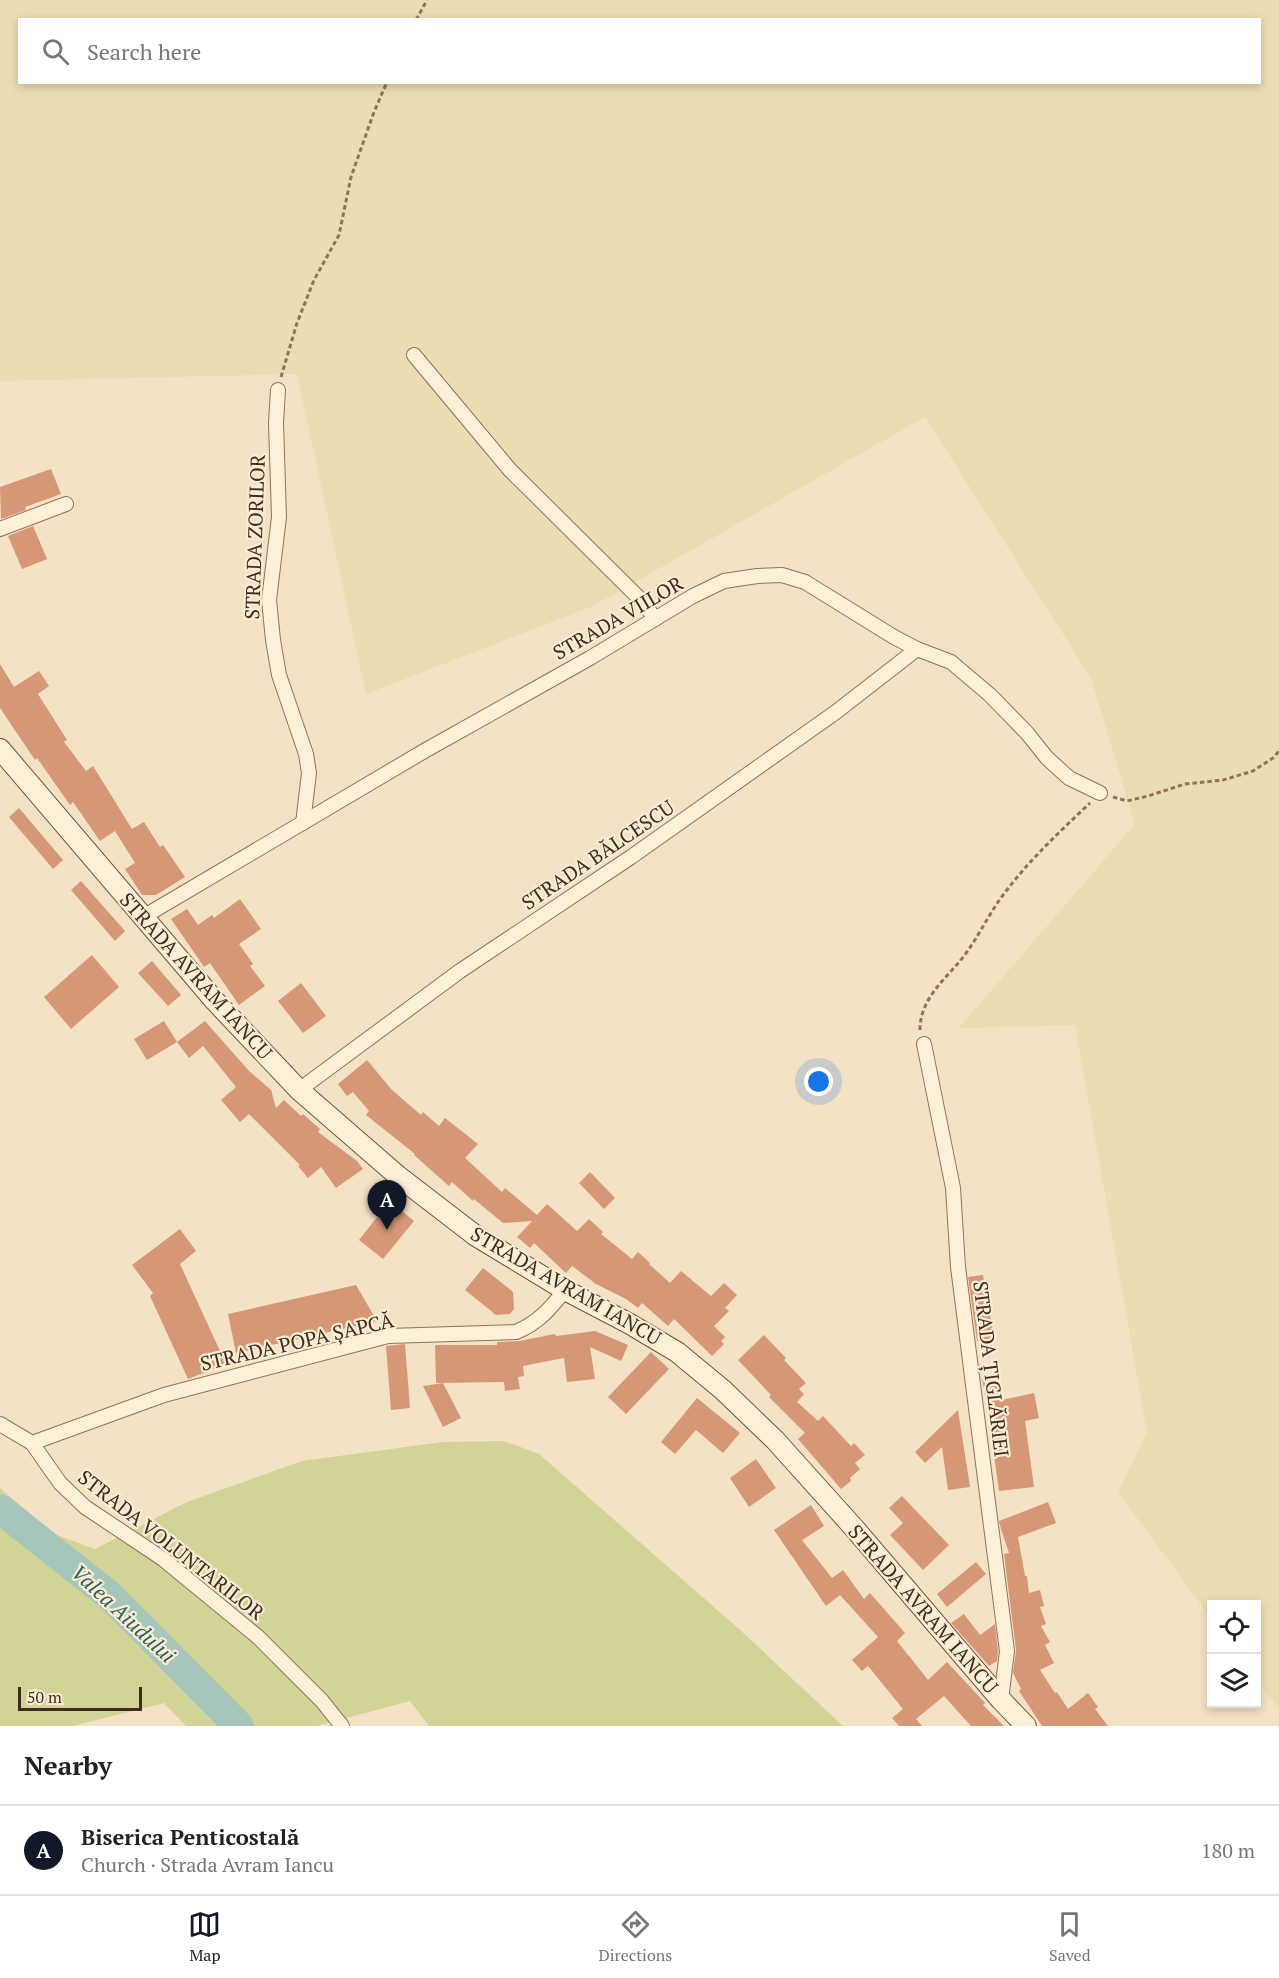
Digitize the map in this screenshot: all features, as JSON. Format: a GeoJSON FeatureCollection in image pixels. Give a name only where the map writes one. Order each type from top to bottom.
{"type":"FeatureCollection","features":[{"type":"Feature","properties":{"kind":"main road","name":"STRADA AVRAM IANCU"},"geometry":{"type":"LineString","coordinates":[[0,749],[215,1001],[299,1090],[398,1176],[477,1236],[565,1290],[677,1352],[723,1389],[775,1440],[1026,1726]]}},
{"type":"Feature","properties":{"kind":"street"},"geometry":{"type":"LineString","coordinates":[[414,355],[510,470],[643,602],[655,619]]}},
{"type":"Feature","properties":{"kind":"street","name":"STRADA ZORILOR"},"geometry":{"type":"LineString","coordinates":[[278,390],[276,423],[279,517],[269,600],[279,675],[306,754],[309,773],[303,824]]}},
{"type":"Feature","properties":{"kind":"street"},"geometry":{"type":"LineString","coordinates":[[0,529],[66,504]]}},
{"type":"Feature","properties":{"kind":"street","name":"STRADA VIILOR"},"geometry":{"type":"LineString","coordinates":[[143,917],[693,596],[724,581],[782,575],[805,582],[917,650],[951,662],[990,695],[1027,733],[1047,758],[1070,778],[1100,793]]}},
{"type":"Feature","properties":{"kind":"street","name":"STRADA BĂLCESCU"},"geometry":{"type":"LineString","coordinates":[[299,1090],[460,971],[631,857],[836,712],[917,650]]}},
{"type":"Feature","properties":{"kind":"street","name":"STRADA ȚIGLĂRIEI"},"geometry":{"type":"LineString","coordinates":[[924,1044],[953,1188],[958,1267],[1007,1651],[1001,1700]]}},
{"type":"Feature","properties":{"kind":"street","name":"STRADA POPA ȘAPCĂ"},"geometry":{"type":"LineString","coordinates":[[32,1443],[164,1395],[388,1336],[516,1332],[531,1326],[546,1314],[565,1290]]}},
{"type":"Feature","properties":{"kind":"street","name":"STRADA VOLUNTARILOR"},"geometry":{"type":"LineString","coordinates":[[0,1424],[32,1443],[60,1483],[85,1507],[164,1559],[258,1637],[322,1701],[342,1726]]}},
{"type":"Feature","properties":{"kind":"path"},"geometry":{"type":"LineString","coordinates":[[418,18],[427,0]]}},
{"type":"Feature","properties":{"kind":"path"},"geometry":{"type":"LineString","coordinates":[[278,390],[297,323],[310,291],[339,236],[351,177],[386,84]]}},
{"type":"Feature","properties":{"kind":"path"},"geometry":{"type":"LineString","coordinates":[[924,1044],[920,1029],[921,1015],[932,992],[964,956],[996,905],[1022,871],[1100,793],[1126,801],[1185,784],[1223,780],[1253,771],[1279,751]]}},
{"type":"Feature","properties":{"kind":"shaded area"},"geometry":{"type":"Polygon","coordinates":[[[0,0],[1279,0],[1279,1709],[1261,1684],[1261,1600],[1207,1600],[1207,1613],[1118,1492],[1147,1432],[1075,1025],[959,1028],[1135,824],[1091,678],[925,417],[593,606],[366,694],[297,374],[0,381],[0,0]]]}},
{"type":"Feature","properties":{"kind":"green space"},"geometry":{"type":"Polygon","coordinates":[[[504,1441],[539,1454],[739,1629],[843,1726],[429,1726],[410,1701],[317,1726],[186,1726],[164,1703],[73,1726],[0,1726],[0,1488],[54,1534],[95,1549],[187,1502],[302,1461],[443,1442],[504,1441]]]}},
{"type":"Feature","properties":{"kind":"building"},"geometry":{"type":"Polygon","coordinates":[[[51,469],[61,494],[25,507],[26,510],[1,519],[0,487],[51,469]]]}},
{"type":"Feature","properties":{"kind":"building"},"geometry":{"type":"Polygon","coordinates":[[[33,526],[47,559],[22,569],[8,536],[33,526]]]}},
{"type":"Feature","properties":{"kind":"building"},"geometry":{"type":"Polygon","coordinates":[[[0,664],[14,687],[39,671],[49,686],[38,694],[67,740],[64,742],[86,771],[93,766],[132,829],[144,822],[160,847],[163,845],[185,877],[156,895],[142,895],[125,869],[135,863],[115,831],[100,841],[73,802],[70,805],[37,758],[35,760],[0,708],[0,664]]]}},
{"type":"Feature","properties":{"kind":"building"},"geometry":{"type":"Polygon","coordinates":[[[19,808],[63,860],[53,869],[9,817],[19,808]]]}},
{"type":"Feature","properties":{"kind":"building"},"geometry":{"type":"Polygon","coordinates":[[[81,881],[125,931],[115,941],[71,890],[81,881]]]}},
{"type":"Feature","properties":{"kind":"building"},"geometry":{"type":"Polygon","coordinates":[[[240,899],[261,929],[239,944],[253,964],[250,966],[265,986],[239,1005],[210,963],[204,967],[171,919],[187,909],[198,925],[212,915],[214,918],[240,899]]]}},
{"type":"Feature","properties":{"kind":"building"},"geometry":{"type":"Polygon","coordinates":[[[92,955],[119,987],[71,1029],[44,997],[92,955]]]}},
{"type":"Feature","properties":{"kind":"building"},"geometry":{"type":"Polygon","coordinates":[[[152,961],[181,995],[168,1006],[138,973],[152,961]]]}},
{"type":"Feature","properties":{"kind":"building"},"geometry":{"type":"Polygon","coordinates":[[[301,983],[326,1016],[303,1033],[278,1001],[301,983]]]}},
{"type":"Feature","properties":{"kind":"building"},"geometry":{"type":"Polygon","coordinates":[[[164,1021],[177,1042],[147,1060],[134,1039],[164,1021]]]}},
{"type":"Feature","properties":{"kind":"building"},"geometry":{"type":"Polygon","coordinates":[[[205,1021],[249,1071],[271,1090],[276,1108],[284,1100],[320,1129],[318,1132],[357,1161],[363,1169],[336,1188],[321,1167],[308,1178],[298,1166],[300,1165],[249,1114],[240,1122],[221,1100],[236,1087],[203,1046],[189,1058],[177,1042],[205,1021]]]}},
{"type":"Feature","properties":{"kind":"building"},"geometry":{"type":"Polygon","coordinates":[[[367,1060],[392,1090],[421,1115],[423,1112],[439,1126],[445,1118],[478,1144],[465,1158],[502,1192],[505,1188],[537,1215],[547,1204],[577,1231],[589,1219],[603,1232],[601,1234],[632,1259],[638,1252],[670,1283],[681,1271],[711,1296],[724,1283],[737,1295],[725,1308],[729,1311],[714,1326],[725,1337],[721,1341],[724,1344],[712,1356],[674,1319],[668,1326],[642,1303],[638,1308],[626,1299],[596,1284],[572,1266],[566,1273],[534,1243],[530,1248],[517,1237],[532,1221],[503,1223],[452,1182],[449,1186],[415,1154],[366,1115],[369,1111],[353,1092],[347,1096],[338,1084],[367,1060]]]}},
{"type":"Feature","properties":{"kind":"building"},"geometry":{"type":"Polygon","coordinates":[[[590,1172],[615,1198],[604,1209],[579,1183],[590,1172]]]}},
{"type":"Feature","properties":{"kind":"building"},"geometry":{"type":"Polygon","coordinates":[[[390,1201],[414,1221],[383,1259],[359,1240],[390,1201]]]}},
{"type":"Feature","properties":{"kind":"building"},"geometry":{"type":"Polygon","coordinates":[[[180,1229],[196,1251],[180,1264],[226,1364],[188,1379],[150,1296],[153,1293],[132,1265],[180,1229]]]}},
{"type":"Feature","properties":{"kind":"building"},"geometry":{"type":"Polygon","coordinates":[[[483,1268],[513,1292],[514,1309],[510,1314],[496,1315],[465,1290],[483,1268]]]}},
{"type":"Feature","properties":{"kind":"building"},"geometry":{"type":"Polygon","coordinates":[[[983,1275],[994,1338],[977,1341],[968,1277],[983,1275]]]}},
{"type":"Feature","properties":{"kind":"building"},"geometry":{"type":"Polygon","coordinates":[[[356,1285],[377,1321],[236,1353],[228,1314],[356,1285]]]}},
{"type":"Feature","properties":{"kind":"building"},"geometry":{"type":"Polygon","coordinates":[[[595,1331],[628,1345],[621,1361],[590,1347],[595,1379],[567,1382],[564,1358],[523,1366],[524,1376],[518,1377],[520,1389],[505,1391],[504,1382],[436,1383],[435,1345],[497,1345],[497,1342],[595,1331]]]}},
{"type":"Feature","properties":{"kind":"building"},"geometry":{"type":"Polygon","coordinates":[[[764,1335],[806,1383],[799,1389],[804,1394],[797,1402],[818,1421],[823,1416],[851,1446],[854,1443],[865,1455],[855,1463],[860,1469],[841,1489],[798,1439],[805,1433],[769,1397],[771,1395],[738,1360],[764,1335]]]}},
{"type":"Feature","properties":{"kind":"building"},"geometry":{"type":"Polygon","coordinates":[[[405,1344],[410,1408],[391,1410],[386,1346],[405,1344]]]}},
{"type":"Feature","properties":{"kind":"building"},"geometry":{"type":"Polygon","coordinates":[[[651,1352],[669,1369],[626,1414],[608,1397],[651,1352]]]}},
{"type":"Feature","properties":{"kind":"building"},"geometry":{"type":"Polygon","coordinates":[[[997,1376],[1002,1400],[1034,1393],[1039,1418],[1025,1421],[1034,1487],[999,1491],[992,1441],[995,1440],[982,1379],[997,1376]]]}},
{"type":"Feature","properties":{"kind":"building"},"geometry":{"type":"Polygon","coordinates":[[[443,1383],[461,1418],[443,1427],[423,1386],[443,1383]]]}},
{"type":"Feature","properties":{"kind":"building"},"geometry":{"type":"Polygon","coordinates":[[[697,1398],[740,1433],[723,1453],[696,1430],[675,1454],[661,1442],[697,1398]]]}},
{"type":"Feature","properties":{"kind":"building"},"geometry":{"type":"Polygon","coordinates":[[[958,1410],[970,1487],[948,1490],[942,1447],[925,1463],[915,1452],[958,1410]]]}},
{"type":"Feature","properties":{"kind":"building"},"geometry":{"type":"Polygon","coordinates":[[[756,1459],[776,1488],[749,1507],[730,1478],[756,1459]]]}},
{"type":"Feature","properties":{"kind":"building"},"geometry":{"type":"Polygon","coordinates":[[[902,1496],[949,1545],[923,1570],[890,1535],[903,1523],[889,1508],[902,1496]]]}},
{"type":"Feature","properties":{"kind":"building"},"geometry":{"type":"Polygon","coordinates":[[[1048,1502],[1056,1523],[1018,1537],[1029,1593],[1040,1590],[1044,1606],[1040,1607],[1046,1624],[1041,1626],[1050,1642],[1045,1645],[1054,1663],[1040,1670],[1068,1709],[1088,1693],[1098,1707],[1095,1709],[1108,1726],[1042,1726],[1019,1691],[1021,1689],[1013,1673],[1016,1650],[1004,1554],[1009,1553],[999,1521],[1048,1502]]]}},
{"type":"Feature","properties":{"kind":"building"},"geometry":{"type":"Polygon","coordinates":[[[811,1505],[824,1526],[802,1540],[832,1578],[843,1570],[864,1599],[870,1593],[905,1633],[897,1641],[928,1680],[947,1662],[1004,1726],[971,1726],[944,1696],[916,1719],[922,1726],[899,1726],[892,1718],[903,1709],[868,1666],[862,1671],[852,1660],[878,1637],[840,1595],[826,1606],[774,1530],[811,1505]]]}},
{"type":"Feature","properties":{"kind":"building"},"geometry":{"type":"Polygon","coordinates":[[[976,1562],[986,1574],[947,1607],[937,1594],[976,1562]]]}},
{"type":"Feature","properties":{"kind":"building"},"geometry":{"type":"Polygon","coordinates":[[[964,1614],[980,1635],[995,1624],[997,1661],[989,1666],[951,1623],[964,1614]]]}},
{"type":"Feature","properties":{"kind":"waterway","name":"Valea Aiudului"},"geometry":{"type":"LineString","coordinates":[[0,1509],[110,1596],[239,1726]]}},
{"type":"Feature","properties":{"kind":"place","name":"Biserica Penticostală"},"geometry":{"type":"Point","coordinates":[387,1230]}}]}
